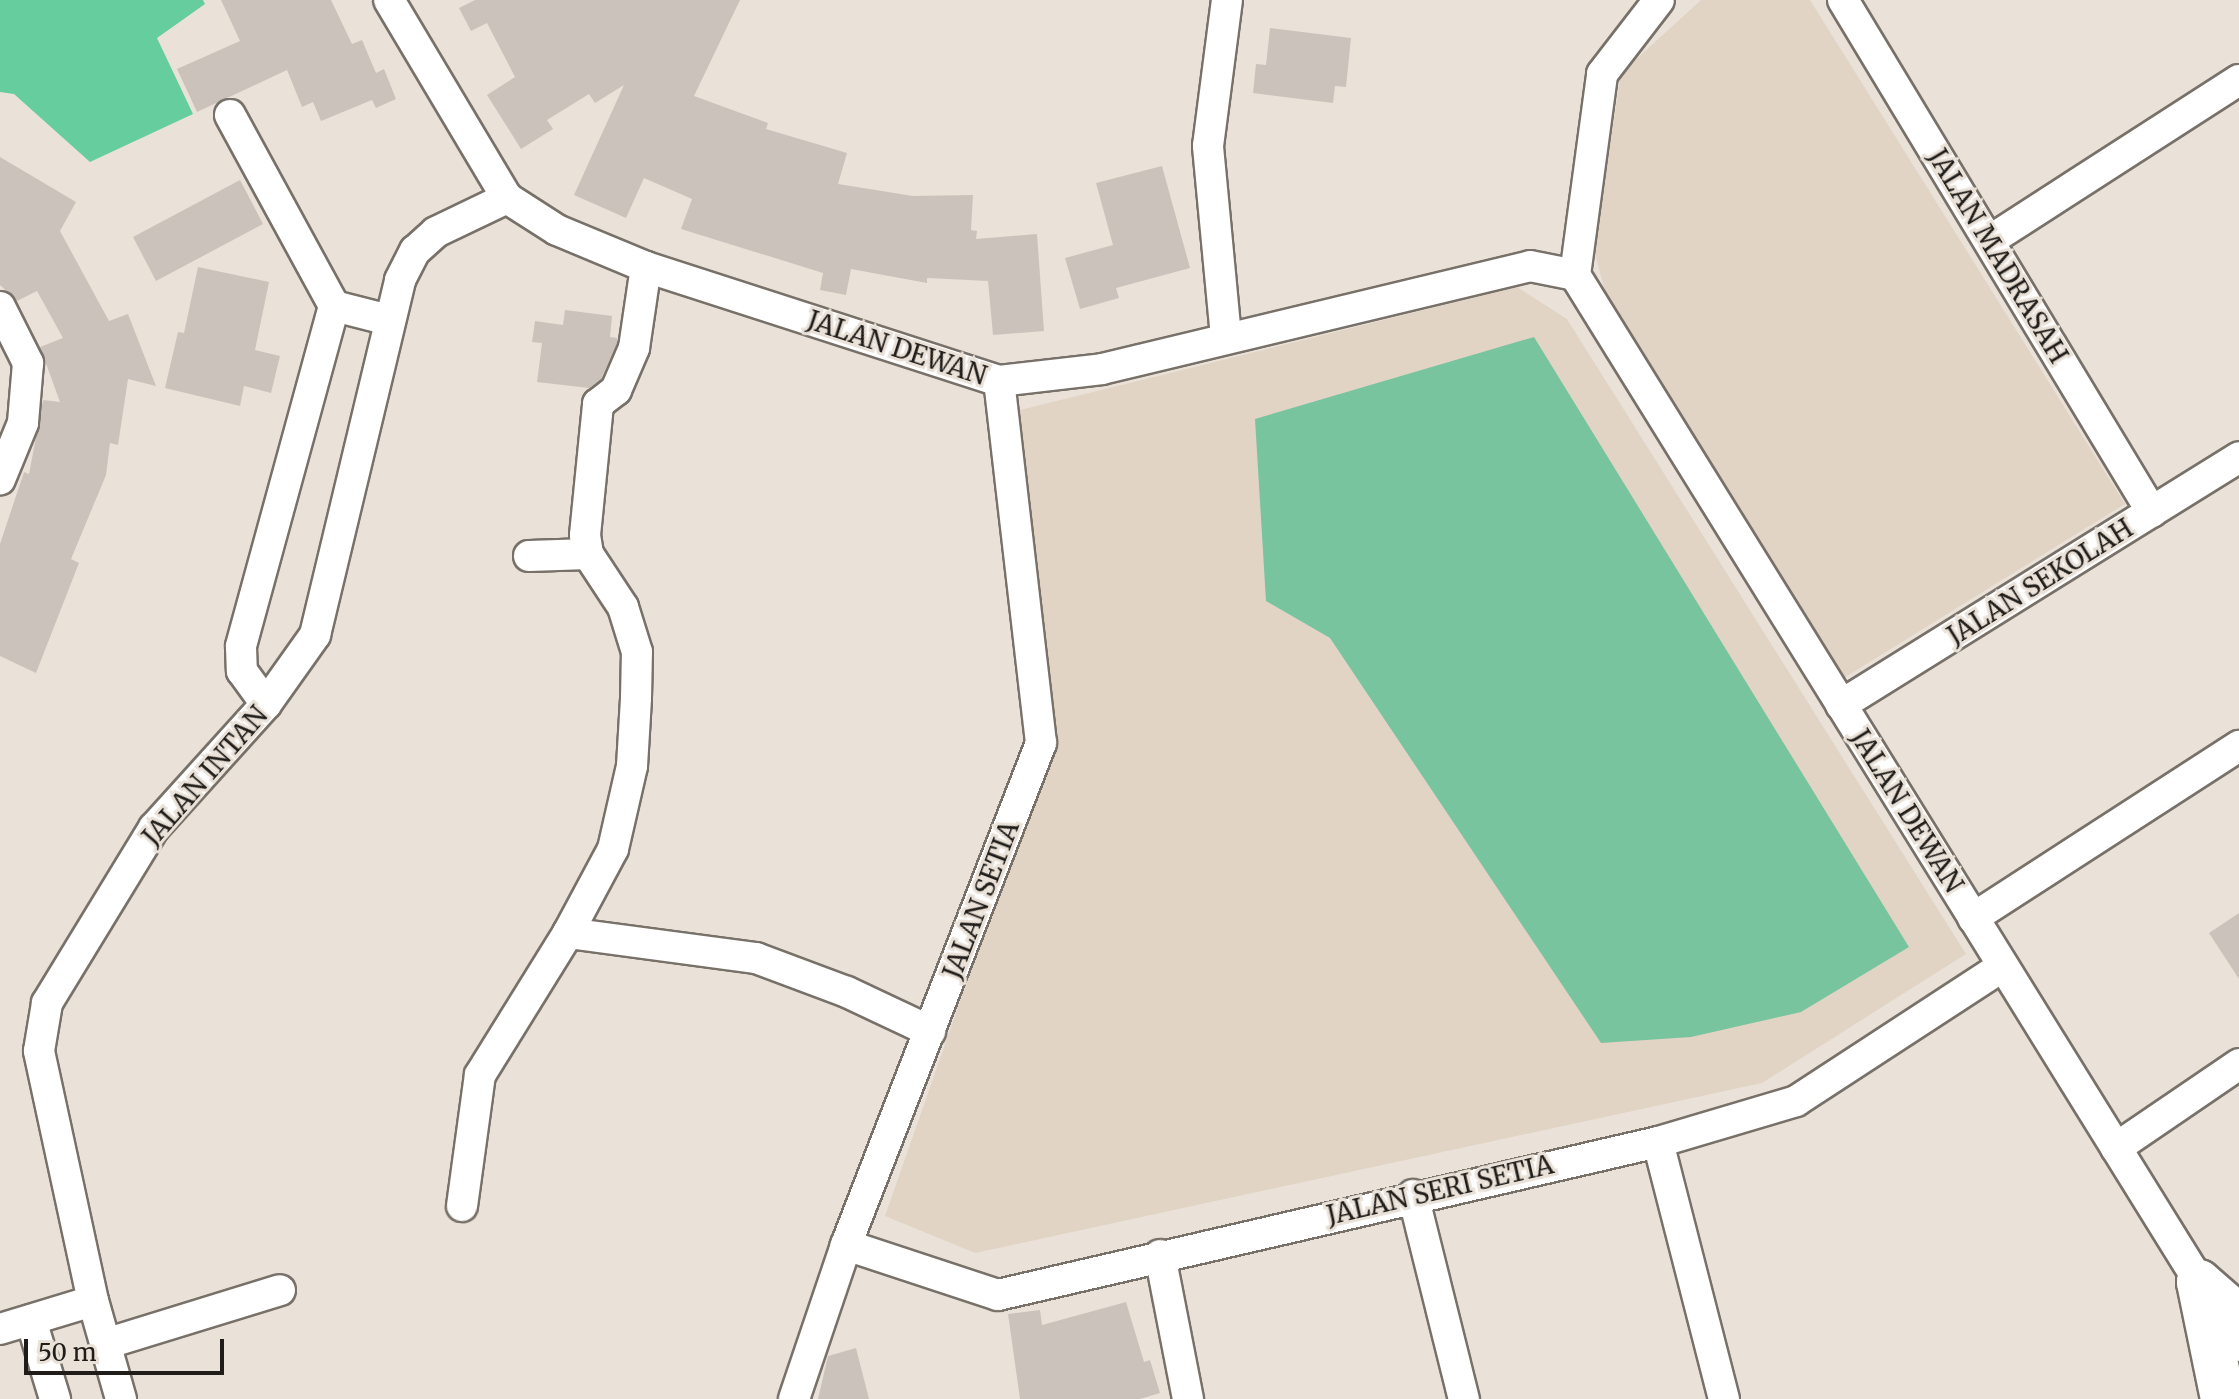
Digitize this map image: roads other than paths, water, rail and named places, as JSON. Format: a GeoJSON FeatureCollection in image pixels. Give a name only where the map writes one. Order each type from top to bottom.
{"type":"FeatureCollection","features":[{"type":"Feature","properties":{"kind":"main road"},"geometry":{"type":"LineString","coordinates":[[2199,1282],[2239,1317]]}},
{"type":"Feature","properties":{"kind":"main road"},"geometry":{"type":"LineString","coordinates":[[2199,1282],[2223,1399]]}},
{"type":"Feature","properties":{"kind":"street","name":"JALAN DEWAN"},"geometry":{"type":"LineString","coordinates":[[389,0],[507,198],[557,230],[646,267],[999,381],[1102,369],[1530,266],[1575,275],[2239,1346]]}},
{"type":"Feature","properties":{"kind":"street"},"geometry":{"type":"LineString","coordinates":[[1226,337],[1208,146],[1227,0]]}},
{"type":"Feature","properties":{"kind":"street"},"geometry":{"type":"LineString","coordinates":[[1575,275],[1602,74],[1659,0]]}},
{"type":"Feature","properties":{"kind":"street","name":"JALAN MADRASAH"},"geometry":{"type":"LineString","coordinates":[[1843,0],[2152,512]]}},
{"type":"Feature","properties":{"kind":"street"},"geometry":{"type":"LineString","coordinates":[[1989,241],[2239,80]]}},
{"type":"Feature","properties":{"kind":"street"},"geometry":{"type":"LineString","coordinates":[[230,115],[334,306],[241,647],[242,671],[266,704]]}},
{"type":"Feature","properties":{"kind":"street","name":"JALAN INTAN"},"geometry":{"type":"LineString","coordinates":[[121,1399],[93,1301],[39,1051],[47,1003],[154,828],[266,704],[315,635],[389,320],[400,280],[415,251],[436,232],[507,198]]}},
{"type":"Feature","properties":{"kind":"street"},"geometry":{"type":"LineString","coordinates":[[462,1206],[480,1075],[568,933],[613,849],[632,766],[637,652],[623,607],[588,554],[598,404],[616,390],[634,348],[646,267]]}},
{"type":"Feature","properties":{"kind":"street"},"geometry":{"type":"LineString","coordinates":[[334,306],[389,320]]}},
{"type":"Feature","properties":{"kind":"street"},"geometry":{"type":"LineString","coordinates":[[0,307],[28,363],[23,423],[0,479]]}},
{"type":"Feature","properties":{"kind":"street","name":"JALAN SETIA"},"geometry":{"type":"LineString","coordinates":[[794,1399],[846,1245],[1041,743],[999,381]]}},
{"type":"Feature","properties":{"kind":"street","name":"JALAN SEKOLAH"},"geometry":{"type":"LineString","coordinates":[[1841,705],[2239,457]]}},
{"type":"Feature","properties":{"kind":"street"},"geometry":{"type":"LineString","coordinates":[[529,556],[588,554]]}},
{"type":"Feature","properties":{"kind":"street"},"geometry":{"type":"LineString","coordinates":[[1973,918],[2239,746]]}},
{"type":"Feature","properties":{"kind":"street"},"geometry":{"type":"LineString","coordinates":[[568,933],[756,958],[847,992],[930,1031]]}},
{"type":"Feature","properties":{"kind":"street","name":"JALAN SERI SETIA"},"geometry":{"type":"LineString","coordinates":[[846,1245],[998,1295],[1413,1195],[1658,1142],[1796,1101],[2003,966]]}},
{"type":"Feature","properties":{"kind":"street"},"geometry":{"type":"LineString","coordinates":[[2116,1148],[2239,1064]]}},
{"type":"Feature","properties":{"kind":"street"},"geometry":{"type":"LineString","coordinates":[[1658,1142],[1724,1399]]}},
{"type":"Feature","properties":{"kind":"street"},"geometry":{"type":"LineString","coordinates":[[1413,1195],[1464,1399]]}},
{"type":"Feature","properties":{"kind":"street"},"geometry":{"type":"LineString","coordinates":[[1160,1255],[1188,1399]]}},
{"type":"Feature","properties":{"kind":"street"},"geometry":{"type":"LineString","coordinates":[[105,1344],[280,1290]]}},
{"type":"Feature","properties":{"kind":"street"},"geometry":{"type":"LineString","coordinates":[[0,1329],[93,1301]]}},
{"type":"Feature","properties":{"kind":"street"},"geometry":{"type":"LineString","coordinates":[[31,1320],[55,1399]]}}]}
